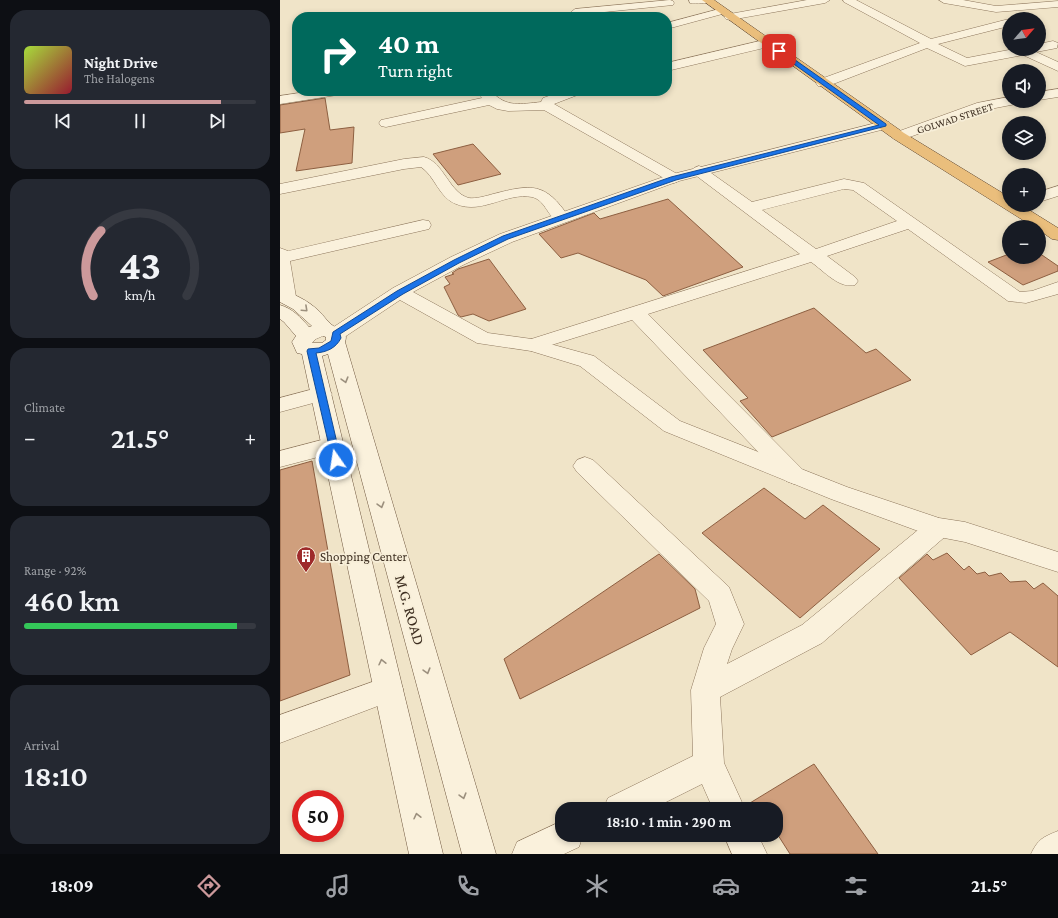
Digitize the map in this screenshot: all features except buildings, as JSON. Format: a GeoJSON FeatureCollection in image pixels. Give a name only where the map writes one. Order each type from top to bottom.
{"type":"FeatureCollection","features":[{"type":"Feature","properties":{"kind":"highway"},"geometry":{"type":"LineString","coordinates":[[708,0],[899,136],[1002,199]]}},
{"type":"Feature","properties":{"kind":"highway"},"geometry":{"type":"LineString","coordinates":[[1023,212],[1058,235]]}},
{"type":"Feature","properties":{"kind":"street"},"geometry":{"type":"LineString","coordinates":[[726,14],[825,0]]}},
{"type":"Feature","properties":{"kind":"street"},"geometry":{"type":"LineString","coordinates":[[848,0],[965,62],[1002,55]]}},
{"type":"Feature","properties":{"kind":"street"},"geometry":{"type":"LineString","coordinates":[[944,0],[996,9],[1058,4]]}},
{"type":"Feature","properties":{"kind":"street"},"geometry":{"type":"LineString","coordinates":[[982,0],[1002,13]]}},
{"type":"Feature","properties":{"kind":"street"},"geometry":{"type":"LineString","coordinates":[[823,83],[929,44],[1002,24]]}},
{"type":"Feature","properties":{"kind":"street"},"geometry":{"type":"LineString","coordinates":[[672,66],[768,43]]}},
{"type":"Feature","properties":{"kind":"street"},"geometry":{"type":"LineString","coordinates":[[1046,46],[1053,45]]}},
{"type":"Feature","properties":{"kind":"street"},"geometry":{"type":"LineString","coordinates":[[1039,56],[1058,67]]}},
{"type":"Feature","properties":{"kind":"street"},"geometry":{"type":"LineString","coordinates":[[1046,95],[1058,93]]}},
{"type":"Feature","properties":{"kind":"street"},"geometry":{"type":"LineString","coordinates":[[280,100],[305,96]]}},
{"type":"Feature","properties":{"kind":"street"},"geometry":{"type":"LineString","coordinates":[[386,123],[488,96],[498,105],[508,107],[547,106],[674,178]]}},
{"type":"Feature","properties":{"kind":"street"},"geometry":{"type":"LineString","coordinates":[[547,106],[548,101],[562,96]]}},
{"type":"Feature","properties":{"kind":"street","name":"GOLWAD STREET"},"geometry":{"type":"LineString","coordinates":[[899,136],[982,106],[1002,103]]}},
{"type":"Feature","properties":{"kind":"street"},"geometry":{"type":"LineString","coordinates":[[323,338],[400,292],[457,261],[506,238],[561,217],[674,178],[884,125]]}},
{"type":"Feature","properties":{"kind":"street"},"geometry":{"type":"LineString","coordinates":[[280,189],[404,164],[424,162],[429,164],[457,199],[464,202],[478,202],[523,192],[535,193],[543,196],[561,217]]}},
{"type":"Feature","properties":{"kind":"street"},"geometry":{"type":"LineString","coordinates":[[699,171],[848,281]]}},
{"type":"Feature","properties":{"kind":"street"},"geometry":{"type":"LineString","coordinates":[[750,208],[844,184],[851,184],[858,186],[1015,297],[1023,298],[1035,296],[1058,288]]}},
{"type":"Feature","properties":{"kind":"street"},"geometry":{"type":"LineString","coordinates":[[1046,195],[1058,191]]}},
{"type":"Feature","properties":{"kind":"street"},"geometry":{"type":"LineString","coordinates":[[532,345],[909,223]]}},
{"type":"Feature","properties":{"kind":"street"},"geometry":{"type":"LineString","coordinates":[[282,301],[280,255],[423,224]]}},
{"type":"Feature","properties":{"kind":"street"},"geometry":{"type":"LineString","coordinates":[[400,292],[444,318],[484,339],[532,345],[587,361],[672,426],[839,493],[938,528],[965,532],[1058,562]]}},
{"type":"Feature","properties":{"kind":"street","name":"M.G. ROAD"},"geometry":{"type":"LineString","coordinates":[[282,301],[291,318],[323,338],[479,854]]}},
{"type":"Feature","properties":{"kind":"street"},"geometry":{"type":"LineString","coordinates":[[635,312],[794,475]]}},
{"type":"Feature","properties":{"kind":"street","name":"M.G. ROAD"},"geometry":{"type":"LineString","coordinates":[[323,338],[321,394],[426,854]]}},
{"type":"Feature","properties":{"kind":"street"},"geometry":{"type":"LineString","coordinates":[[280,405],[321,394]]}},
{"type":"Feature","properties":{"kind":"street"},"geometry":{"type":"LineString","coordinates":[[280,459],[333,445]]}},
{"type":"Feature","properties":{"kind":"street"},"geometry":{"type":"LineString","coordinates":[[585,466],[720,595],[730,624],[718,648],[706,690],[709,764],[726,802]]}},
{"type":"Feature","properties":{"kind":"street"},"geometry":{"type":"LineString","coordinates":[[706,690],[812,634],[938,528]]}},
{"type":"Feature","properties":{"kind":"street"},"geometry":{"type":"LineString","coordinates":[[280,729],[389,689]]}},
{"type":"Feature","properties":{"kind":"street"},"geometry":{"type":"LineString","coordinates":[[633,802],[709,764]]}},
{"type":"Feature","properties":{"kind":"street"},"geometry":{"type":"LineString","coordinates":[[528,854],[555,841]]}},
{"type":"Feature","properties":{"kind":"street"},"geometry":{"type":"LineString","coordinates":[[744,842],[750,854]]}},
{"type":"Feature","properties":{"kind":"street"},"geometry":{"type":"LineString","coordinates":[[1048,854],[1058,846]]}},
{"type":"Feature","properties":{"kind":"lane"},"geometry":{"type":"LineString","coordinates":[[692,1],[708,0]]}},
{"type":"Feature","properties":{"kind":"lane"},"geometry":{"type":"LineString","coordinates":[[575,12],[658,2],[670,3]]}},
{"type":"Feature","properties":{"kind":"lane"},"geometry":{"type":"LineString","coordinates":[[672,25],[726,14]]}},
{"type":"Feature","properties":{"kind":"place","name":"Shopping Center"},"geometry":{"type":"Point","coordinates":[306,573]}},
{"type":"Feature","properties":{"kind":"route"},"geometry":{"type":"LineString","coordinates":[[336,460],[311,351],[329,347],[335,342],[337,338],[336,334],[400,292],[457,261],[506,238],[561,217],[674,178],[884,125],[779,51]]}}]}
